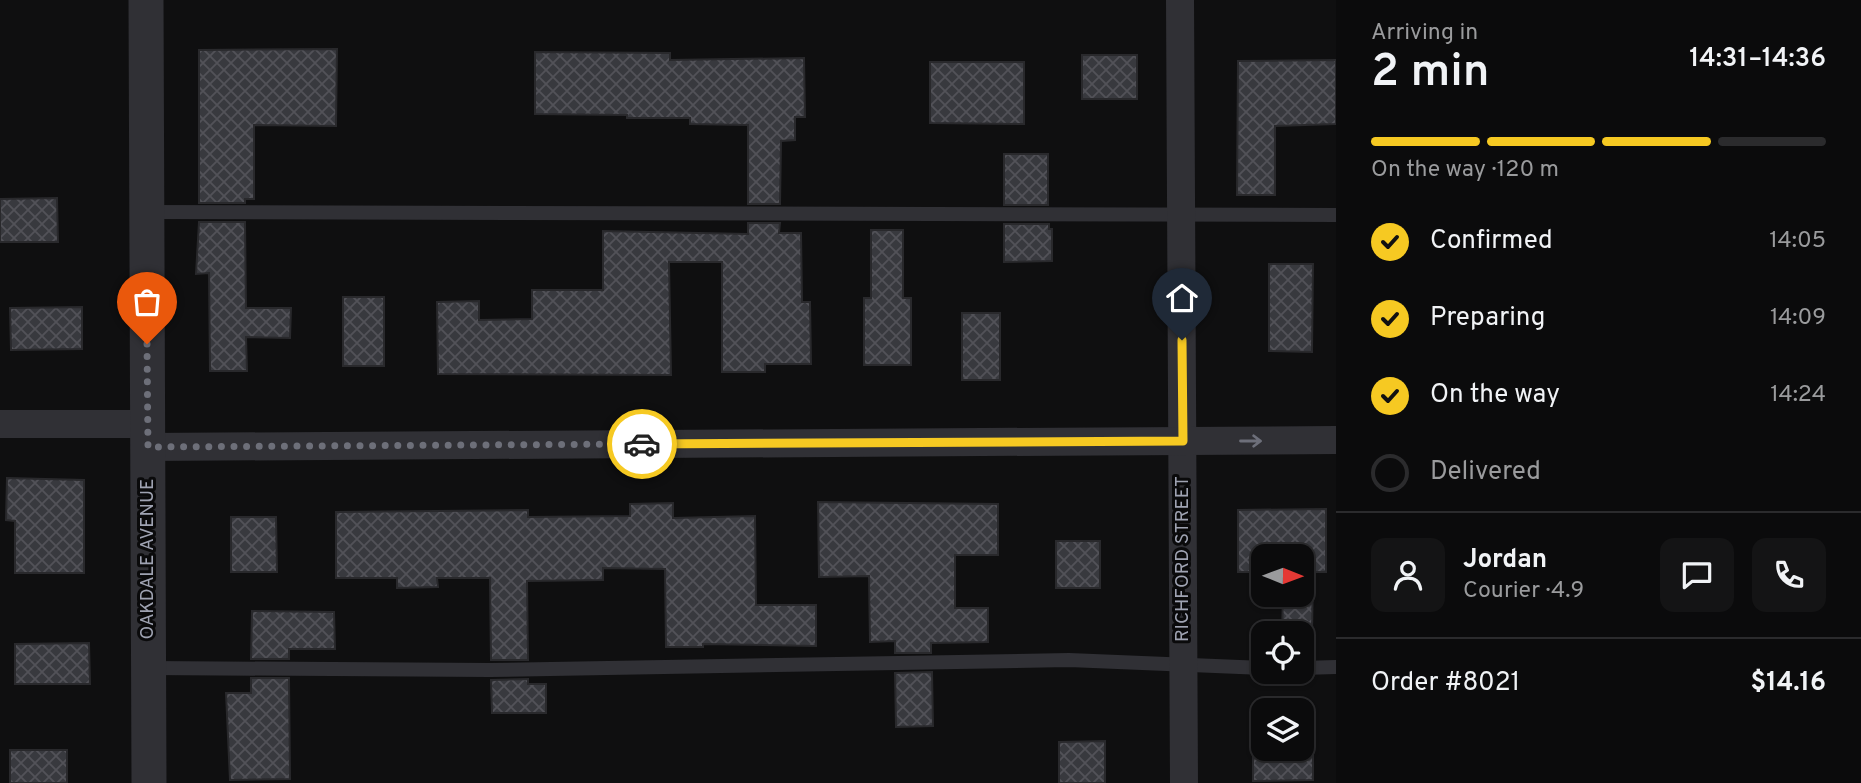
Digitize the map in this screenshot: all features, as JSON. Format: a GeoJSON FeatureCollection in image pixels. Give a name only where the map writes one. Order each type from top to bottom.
{"type":"FeatureCollection","features":[{"type":"Feature","properties":{"kind":"street","name":"OAKDALE AVENUE"},"geometry":{"type":"LineString","coordinates":[[146,0],[149,783]]}},
{"type":"Feature","properties":{"kind":"street","name":"RICHFORD STREET"},"geometry":{"type":"LineString","coordinates":[[1180,0],[1184,783]]}},
{"type":"Feature","properties":{"kind":"street"},"geometry":{"type":"LineString","coordinates":[[0,424],[147,435],[1336,440]]}},
{"type":"Feature","properties":{"kind":"lane"},"geometry":{"type":"LineString","coordinates":[[146,212],[1336,215]]}},
{"type":"Feature","properties":{"kind":"lane"},"geometry":{"type":"LineString","coordinates":[[149,668],[490,670],[1069,660],[1251,668]]}},
{"type":"Feature","properties":{"kind":"lane"},"geometry":{"type":"LineString","coordinates":[[1314,668],[1336,667]]}},
{"type":"Feature","properties":{"kind":"building"},"geometry":{"type":"Polygon","coordinates":[[[337,49],[336,126],[254,125],[254,199],[245,199],[245,203],[199,203],[199,50],[337,49]]]}},
{"type":"Feature","properties":{"kind":"building"},"geometry":{"type":"Polygon","coordinates":[[[535,52],[670,53],[670,60],[804,58],[805,117],[795,117],[795,140],[781,141],[780,204],[748,204],[748,125],[690,124],[690,118],[535,114],[535,52]]]}},
{"type":"Feature","properties":{"kind":"building"},"geometry":{"type":"Polygon","coordinates":[[[1082,55],[1137,55],[1137,99],[1082,99],[1082,55]]]}},
{"type":"Feature","properties":{"kind":"building"},"geometry":{"type":"Polygon","coordinates":[[[1336,60],[1336,124],[1275,126],[1275,195],[1237,195],[1238,61],[1336,60]]]}},
{"type":"Feature","properties":{"kind":"building"},"geometry":{"type":"Polygon","coordinates":[[[930,62],[1024,62],[1024,124],[930,123],[930,62]]]}},
{"type":"Feature","properties":{"kind":"building"},"geometry":{"type":"Polygon","coordinates":[[[1004,154],[1048,154],[1048,205],[1004,205],[1004,154]]]}},
{"type":"Feature","properties":{"kind":"building"},"geometry":{"type":"Polygon","coordinates":[[[57,198],[58,242],[0,242],[0,199],[57,198]]]}},
{"type":"Feature","properties":{"kind":"building"},"geometry":{"type":"Polygon","coordinates":[[[199,222],[245,222],[246,308],[291,308],[290,338],[246,337],[247,371],[210,371],[209,273],[196,274],[199,222]]]}},
{"type":"Feature","properties":{"kind":"building"},"geometry":{"type":"Polygon","coordinates":[[[748,223],[780,223],[779,233],[801,233],[802,302],[810,302],[811,364],[765,364],[765,372],[722,372],[722,262],[669,262],[671,375],[438,374],[437,302],[479,301],[479,320],[532,319],[532,290],[603,290],[603,231],[748,234],[748,223]]]}},
{"type":"Feature","properties":{"kind":"building"},"geometry":{"type":"Polygon","coordinates":[[[1004,224],[1049,224],[1049,229],[1052,229],[1052,261],[1004,262],[1004,224]]]}},
{"type":"Feature","properties":{"kind":"building"},"geometry":{"type":"Polygon","coordinates":[[[871,230],[903,230],[903,298],[911,298],[911,365],[864,365],[864,298],[871,298],[871,230]]]}},
{"type":"Feature","properties":{"kind":"building"},"geometry":{"type":"Polygon","coordinates":[[[1269,264],[1313,264],[1312,352],[1269,351],[1269,264]]]}},
{"type":"Feature","properties":{"kind":"building"},"geometry":{"type":"Polygon","coordinates":[[[343,297],[384,297],[384,366],[343,366],[343,297]]]}},
{"type":"Feature","properties":{"kind":"building"},"geometry":{"type":"Polygon","coordinates":[[[82,307],[82,349],[11,350],[10,308],[82,307]]]}},
{"type":"Feature","properties":{"kind":"building"},"geometry":{"type":"Polygon","coordinates":[[[962,313],[1000,313],[1000,380],[962,380],[962,313]]]}},
{"type":"Feature","properties":{"kind":"building"},"geometry":{"type":"Polygon","coordinates":[[[7,478],[84,480],[84,573],[15,573],[15,521],[6,520],[7,478]]]}},
{"type":"Feature","properties":{"kind":"building"},"geometry":{"type":"Polygon","coordinates":[[[818,502],[998,504],[998,555],[955,555],[955,608],[988,608],[988,642],[931,643],[931,653],[895,653],[895,641],[870,642],[869,576],[819,577],[818,502]]]}},
{"type":"Feature","properties":{"kind":"building"},"geometry":{"type":"Polygon","coordinates":[[[673,503],[673,518],[755,516],[756,605],[816,605],[816,646],[703,644],[703,647],[666,647],[665,569],[603,568],[603,580],[527,581],[528,660],[491,660],[490,578],[437,578],[438,587],[397,588],[397,578],[336,578],[336,512],[528,510],[528,517],[630,516],[630,504],[673,503]]]}},
{"type":"Feature","properties":{"kind":"building"},"geometry":{"type":"Polygon","coordinates":[[[1326,509],[1326,572],[1314,572],[1314,544],[1251,544],[1251,572],[1238,572],[1238,510],[1326,509]]]}},
{"type":"Feature","properties":{"kind":"building"},"geometry":{"type":"Polygon","coordinates":[[[231,517],[276,517],[277,572],[231,572],[231,517]]]}},
{"type":"Feature","properties":{"kind":"building"},"geometry":{"type":"Polygon","coordinates":[[[1056,541],[1100,541],[1100,588],[1056,588],[1056,541]]]}},
{"type":"Feature","properties":{"kind":"building"},"geometry":{"type":"Polygon","coordinates":[[[1283,607],[1312,607],[1312,621],[1282,621],[1283,607]]]}},
{"type":"Feature","properties":{"kind":"building"},"geometry":{"type":"Polygon","coordinates":[[[252,611],[334,612],[335,649],[289,649],[289,659],[251,659],[252,611]]]}},
{"type":"Feature","properties":{"kind":"building"},"geometry":{"type":"Polygon","coordinates":[[[89,643],[90,684],[15,684],[15,644],[89,643]]]}},
{"type":"Feature","properties":{"kind":"building"},"geometry":{"type":"Polygon","coordinates":[[[932,672],[933,726],[896,727],[895,673],[932,672]]]}},
{"type":"Feature","properties":{"kind":"building"},"geometry":{"type":"Polygon","coordinates":[[[251,678],[289,678],[290,779],[230,780],[226,693],[251,693],[251,678]]]}},
{"type":"Feature","properties":{"kind":"building"},"geometry":{"type":"Polygon","coordinates":[[[528,679],[528,684],[546,684],[546,713],[492,713],[491,680],[528,679]]]}},
{"type":"Feature","properties":{"kind":"building"},"geometry":{"type":"Polygon","coordinates":[[[1105,741],[1105,783],[1059,783],[1059,742],[1105,741]]]}},
{"type":"Feature","properties":{"kind":"building"},"geometry":{"type":"Polygon","coordinates":[[[10,750],[67,750],[67,783],[10,783],[10,750]]]}},
{"type":"Feature","properties":{"kind":"building"},"geometry":{"type":"Polygon","coordinates":[[[1253,761],[1313,761],[1313,780],[1253,781],[1253,761]]]}},
{"type":"Feature","properties":{"kind":"way so far"},"geometry":{"type":"LineString","coordinates":[[147,344],[148,447],[642,444]]}},
{"type":"Feature","properties":{"kind":"route"},"geometry":{"type":"LineString","coordinates":[[642,444],[1183,441],[1182,340]]}}]}
